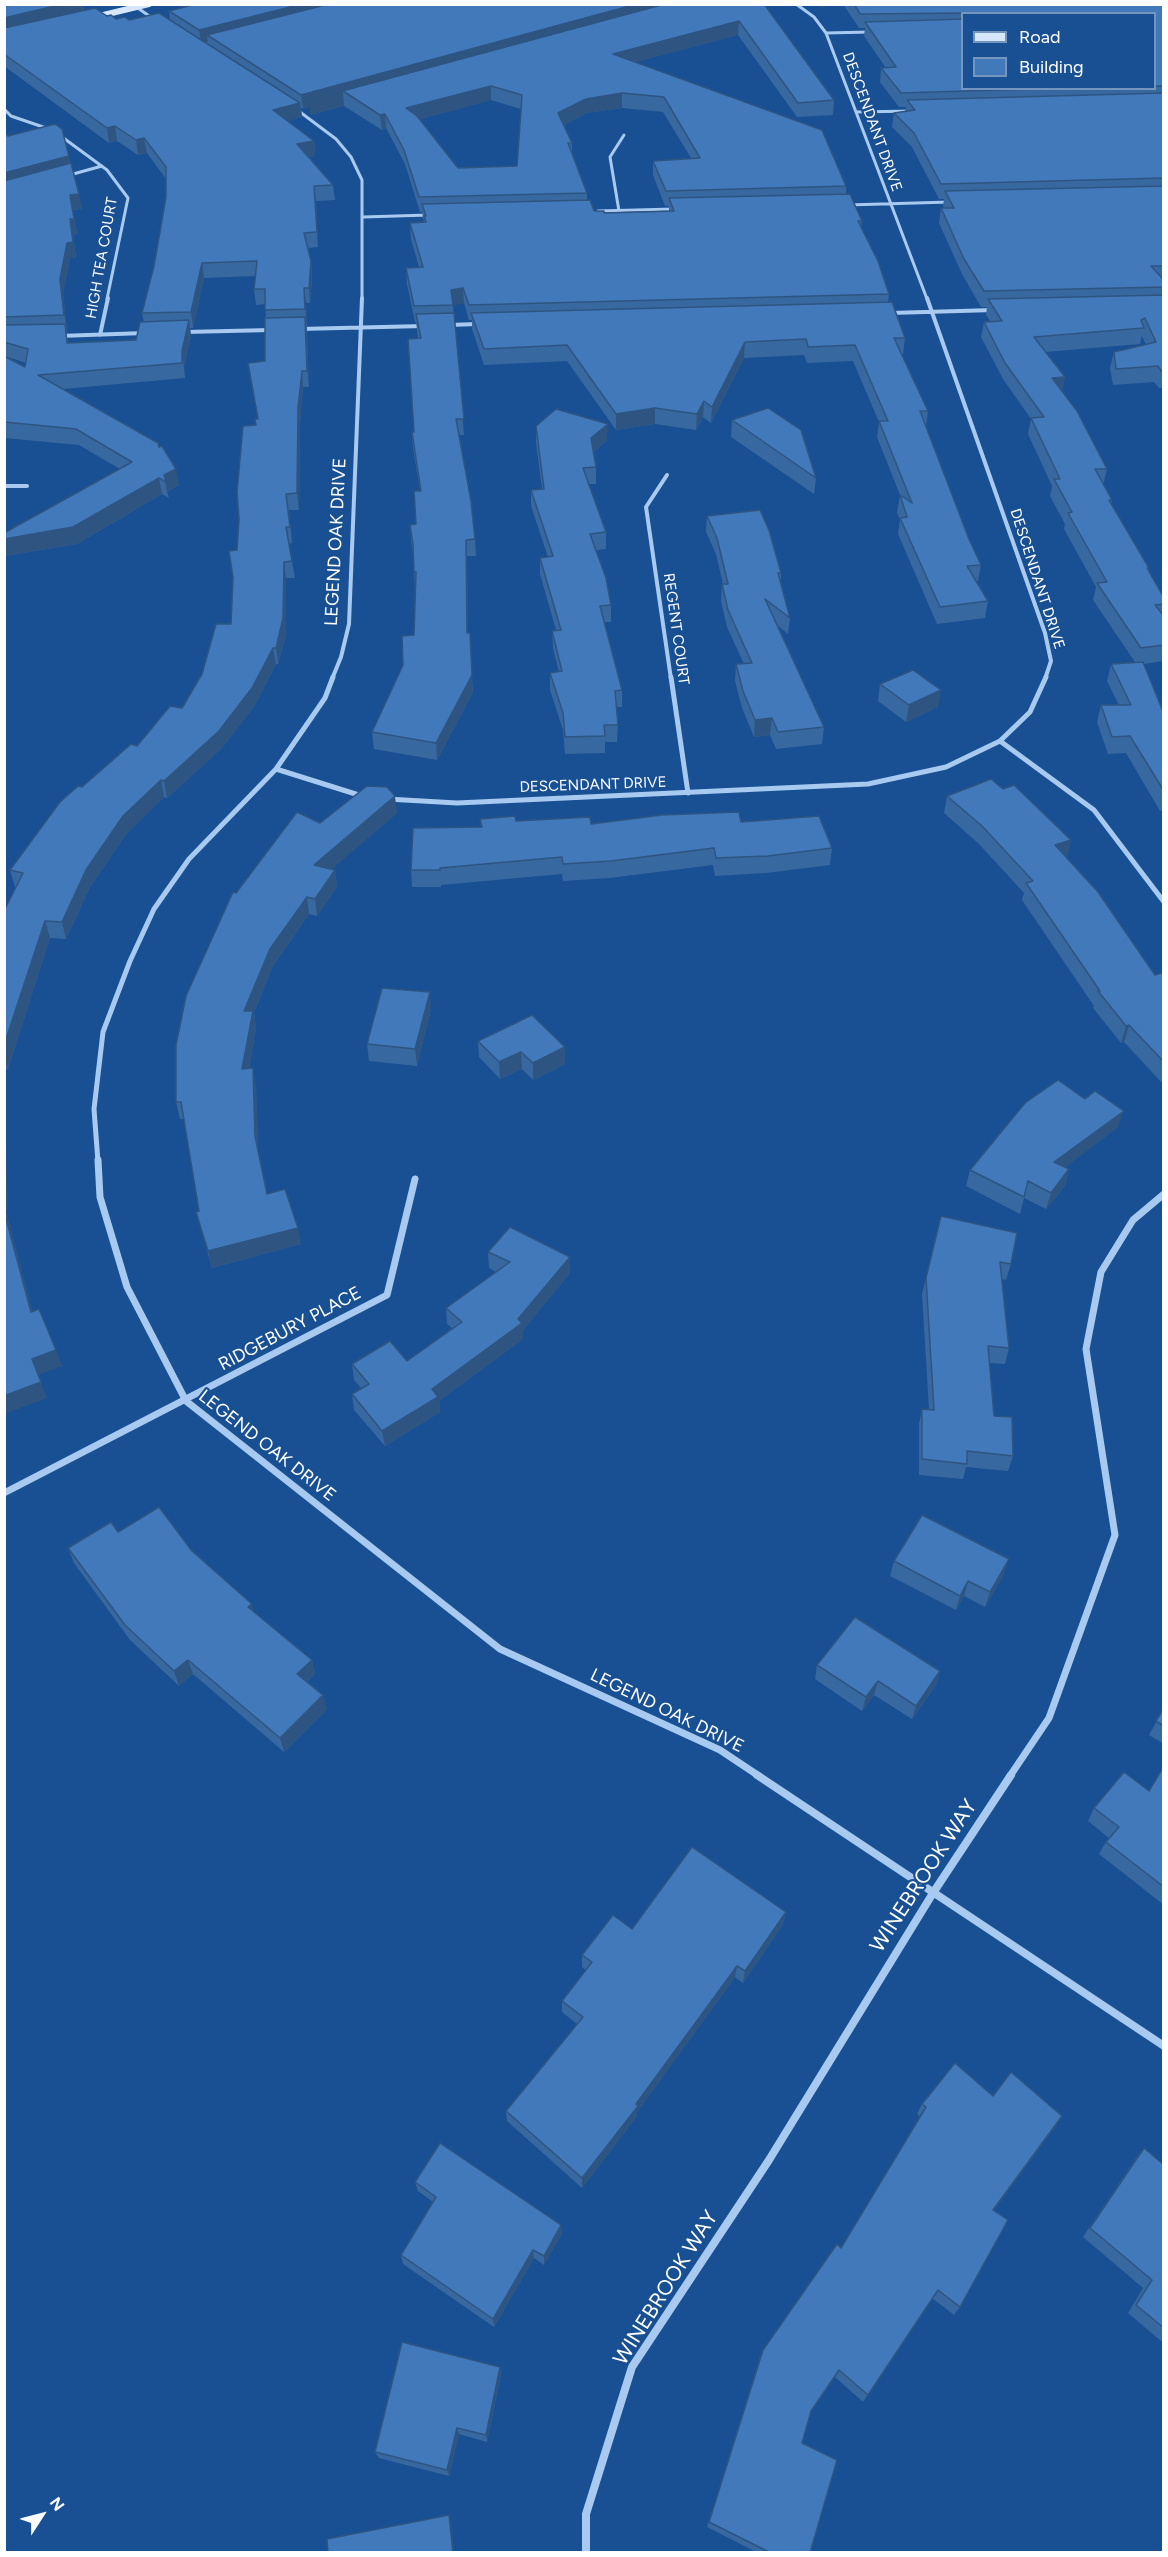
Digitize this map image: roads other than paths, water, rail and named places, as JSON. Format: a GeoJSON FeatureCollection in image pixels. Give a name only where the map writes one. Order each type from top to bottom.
{"type":"FeatureCollection","features":[{"type":"Feature","properties":{"kind":"main road"},"geometry":{"type":"LineString","coordinates":[[82,20],[148,4]]}},
{"type":"Feature","properties":{"kind":"street","name":"DESCENDANT DRIVE"},"geometry":{"type":"LineString","coordinates":[[380,798],[457,803],[868,784],[946,767],[1000,741],[1030,712],[1043,687],[1051,661],[1045,633],[932,312],[826,33],[814,16],[796,4]]}},
{"type":"Feature","properties":{"kind":"street"},"geometry":{"type":"LineString","coordinates":[[135,6],[163,25]]}},
{"type":"Feature","properties":{"kind":"street"},"geometry":{"type":"LineString","coordinates":[[826,33],[871,32]]}},
{"type":"Feature","properties":{"kind":"street","name":"LEGEND OAK DRIVE"},"geometry":{"type":"LineString","coordinates":[[292,107],[341,142],[355,160],[362,180],[362,327],[349,624],[341,657],[324,698],[276,770],[189,859],[154,909],[130,962],[103,1032],[94,1109],[100,1197],[128,1287],[186,1401],[500,1649],[720,1750],[1164,2046]]}},
{"type":"Feature","properties":{"kind":"street","name":"HIGH TEA COURT"},"geometry":{"type":"LineString","coordinates":[[4,109],[11,116],[54,131],[120,182],[128,198],[100,335]]}},
{"type":"Feature","properties":{"kind":"street"},"geometry":{"type":"LineString","coordinates":[[302,113],[313,110]]}},
{"type":"Feature","properties":{"kind":"street"},"geometry":{"type":"LineString","coordinates":[[856,112],[915,111]]}},
{"type":"Feature","properties":{"kind":"street"},"geometry":{"type":"LineString","coordinates":[[619,211],[610,157],[624,135]]}},
{"type":"Feature","properties":{"kind":"street"},"geometry":{"type":"LineString","coordinates":[[59,178],[102,166]]}},
{"type":"Feature","properties":{"kind":"street"},"geometry":{"type":"LineString","coordinates":[[842,205],[961,202]]}},
{"type":"Feature","properties":{"kind":"street"},"geometry":{"type":"LineString","coordinates":[[595,211],[678,209]]}},
{"type":"Feature","properties":{"kind":"street"},"geometry":{"type":"LineString","coordinates":[[363,217],[433,215]]}},
{"type":"Feature","properties":{"kind":"street"},"geometry":{"type":"LineString","coordinates":[[884,313],[1001,310]]}},
{"type":"Feature","properties":{"kind":"street"},"geometry":{"type":"LineString","coordinates":[[445,325],[480,324]]}},
{"type":"Feature","properties":{"kind":"street"},"geometry":{"type":"LineString","coordinates":[[290,329],[433,325]]}},
{"type":"Feature","properties":{"kind":"street"},"geometry":{"type":"LineString","coordinates":[[183,332],[278,330]]}},
{"type":"Feature","properties":{"kind":"street"},"geometry":{"type":"LineString","coordinates":[[52,336],[148,333]]}},
{"type":"Feature","properties":{"kind":"street","name":"REGENT COURT"},"geometry":{"type":"LineString","coordinates":[[667,475],[646,507],[688,793]]}},
{"type":"Feature","properties":{"kind":"street"},"geometry":{"type":"LineString","coordinates":[[4,486],[27,486]]}},
{"type":"Feature","properties":{"kind":"street"},"geometry":{"type":"LineString","coordinates":[[1000,741],[1094,810],[1164,902]]}},
{"type":"Feature","properties":{"kind":"street"},"geometry":{"type":"LineString","coordinates":[[276,770],[369,798]]}},
{"type":"Feature","properties":{"kind":"street","name":"RIDGEBURY PLACE"},"geometry":{"type":"LineString","coordinates":[[4,1493],[387,1296],[415,1179]]}},
{"type":"Feature","properties":{"kind":"street","name":"WINEBROOK WAY"},"geometry":{"type":"LineString","coordinates":[[586,2553],[586,2514],[632,2367],[770,2160],[933,1893],[1048,1718],[1115,1535],[1086,1349],[1101,1272],[1133,1220],[1164,1194]]}}]}
